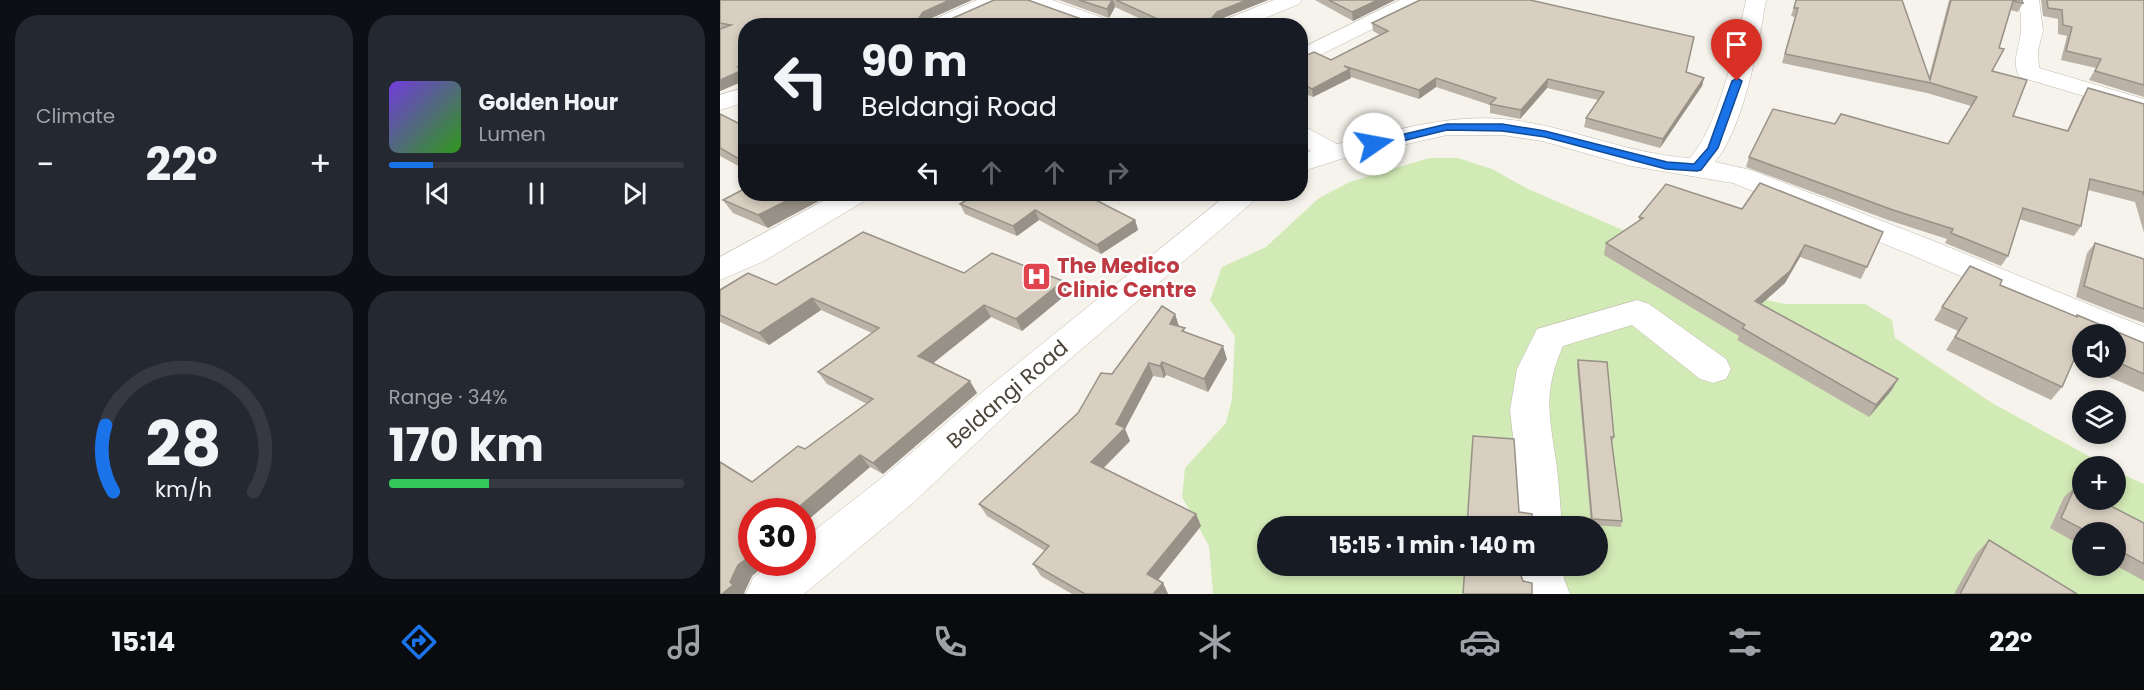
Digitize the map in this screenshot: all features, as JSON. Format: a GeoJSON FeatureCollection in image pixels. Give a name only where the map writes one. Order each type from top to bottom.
{"type":"FeatureCollection","features":[{"type":"Feature","properties":{"kind":"street"},"geometry":{"type":"LineString","coordinates":[[953,18],[993,0]]}},
{"type":"Feature","properties":{"kind":"street"},"geometry":{"type":"LineString","coordinates":[[1033,0],[1085,18]]}},
{"type":"Feature","properties":{"kind":"street"},"geometry":{"type":"LineString","coordinates":[[1246,18],[1292,0]]}},
{"type":"Feature","properties":{"kind":"street"},"geometry":{"type":"LineString","coordinates":[[1308,54],[1416,0]]}},
{"type":"Feature","properties":{"kind":"street"},"geometry":{"type":"LineString","coordinates":[[1697,168],[1713,148],[1725,116],[1743,63],[1756,0]]}},
{"type":"Feature","properties":{"kind":"street"},"geometry":{"type":"LineString","coordinates":[[2029,0],[2032,32],[2027,50],[2028,72],[2144,107]]}},
{"type":"Feature","properties":{"kind":"street"},"geometry":{"type":"LineString","coordinates":[[720,103],[738,97]]}},
{"type":"Feature","properties":{"kind":"street"},"geometry":{"type":"LineString","coordinates":[[1308,161],[1333,153],[1447,127],[1502,128],[1545,134],[1666,165],[1741,176],[1925,249],[2144,341]]}},
{"type":"Feature","properties":{"kind":"street"},"geometry":{"type":"LineString","coordinates":[[1308,139],[1333,153]]}},
{"type":"Feature","properties":{"kind":"street"},"geometry":{"type":"LineString","coordinates":[[720,270],[751,255],[844,201]]}},
{"type":"Feature","properties":{"kind":"street","name":"Beldangi Road"},"geometry":{"type":"LineString","coordinates":[[769,594],[898,490],[999,399],[1237,201]]}},
{"type":"Feature","properties":{"kind":"street"},"geometry":{"type":"LineString","coordinates":[[1539,516],[1536,463],[1529,410],[1535,369],[1549,338],[1637,312],[1713,369]]}},
{"type":"Feature","properties":{"kind":"street"},"geometry":{"type":"LineString","coordinates":[[1541,576],[1546,594]]}},
{"type":"Feature","properties":{"kind":"green space"},"geometry":{"type":"Polygon","coordinates":[[[1429,158],[1458,158],[1492,169],[1528,189],[1639,237],[1721,290],[1785,304],[1865,304],[1892,320],[1895,338],[1992,403],[2089,456],[2072,456],[2072,510],[2126,510],[2126,476],[2144,484],[2144,594],[1213,594],[1209,546],[1182,497],[1185,468],[1226,423],[1232,399],[1235,336],[1210,300],[1222,267],[1266,247],[1319,198],[1350,182],[1429,158]]]}},
{"type":"Feature","properties":{"kind":"building"},"geometry":{"type":"Polygon","coordinates":[[[720,0],[950,0],[923,12],[919,18],[738,18],[738,72],[720,80],[720,29],[731,25],[720,23],[720,0]]]}},
{"type":"Feature","properties":{"kind":"building"},"geometry":{"type":"Polygon","coordinates":[[[994,0],[1028,0],[1078,18],[953,18],[994,0]]]}},
{"type":"Feature","properties":{"kind":"building"},"geometry":{"type":"Polygon","coordinates":[[[1079,0],[1112,0],[1107,9],[1079,0]]]}},
{"type":"Feature","properties":{"kind":"building"},"geometry":{"type":"Polygon","coordinates":[[[1116,0],[1247,0],[1217,12],[1212,18],[1155,18],[1116,0]]]}},
{"type":"Feature","properties":{"kind":"building"},"geometry":{"type":"Polygon","coordinates":[[[1329,0],[1378,0],[1352,12],[1329,0]]]}},
{"type":"Feature","properties":{"kind":"building"},"geometry":{"type":"Polygon","coordinates":[[[1420,0],[1530,0],[1694,37],[1686,72],[1704,78],[1663,139],[1586,118],[1604,92],[1548,79],[1521,110],[1490,104],[1496,98],[1436,78],[1419,90],[1344,66],[1350,69],[1312,89],[1308,87],[1308,55],[1314,52],[1331,60],[1388,31],[1372,23],[1420,0]]]}},
{"type":"Feature","properties":{"kind":"building"},"geometry":{"type":"Polygon","coordinates":[[[1796,0],[1902,0],[1930,80],[1951,0],[2022,0],[2023,3],[2013,1],[1999,48],[2004,49],[1992,71],[2027,80],[2013,116],[2068,131],[2088,88],[2144,104],[2144,196],[2143,192],[2090,179],[2081,226],[2023,208],[2008,256],[1951,233],[1953,229],[1893,210],[1749,157],[1773,109],[1835,124],[1841,114],[1948,144],[1977,97],[1931,83],[1785,54],[1798,8],[1794,8],[1796,0]]]}},
{"type":"Feature","properties":{"kind":"building"},"geometry":{"type":"Polygon","coordinates":[[[2047,0],[2144,0],[2144,85],[2095,71],[2101,59],[2066,51],[2072,27],[2063,25],[2062,10],[2048,8],[2047,0]]]}},
{"type":"Feature","properties":{"kind":"building"},"geometry":{"type":"Polygon","coordinates":[[[720,114],[738,123],[738,158],[720,148],[720,114]]]}},
{"type":"Feature","properties":{"kind":"building"},"geometry":{"type":"Polygon","coordinates":[[[1760,183],[1883,232],[1867,267],[1805,245],[1790,271],[1755,301],[1898,379],[1876,405],[1742,328],[1745,325],[1606,243],[1643,218],[1639,217],[1666,184],[1742,209],[1760,183]]]}},
{"type":"Feature","properties":{"kind":"building"},"geometry":{"type":"Polygon","coordinates":[[[738,192],[738,201],[786,201],[758,215],[723,200],[738,192]]]}},
{"type":"Feature","properties":{"kind":"building"},"geometry":{"type":"Polygon","coordinates":[[[965,201],[1098,201],[1135,220],[1097,245],[1035,210],[1013,226],[960,204],[965,201]]]}},
{"type":"Feature","properties":{"kind":"building"},"geometry":{"type":"Polygon","coordinates":[[[863,232],[964,273],[992,253],[1063,281],[1016,319],[984,305],[918,356],[970,381],[873,463],[860,455],[809,498],[738,498],[738,565],[730,582],[733,585],[720,594],[720,462],[752,482],[798,446],[805,449],[873,399],[818,372],[879,328],[812,298],[759,333],[720,315],[720,290],[748,273],[776,285],[863,232]]]}},
{"type":"Feature","properties":{"kind":"building"},"geometry":{"type":"Polygon","coordinates":[[[2095,243],[2144,259],[2144,309],[2084,286],[2095,243]]]}},
{"type":"Feature","properties":{"kind":"building"},"geometry":{"type":"Polygon","coordinates":[[[1970,266],[2002,280],[2000,285],[2099,324],[2072,324],[2072,364],[2062,387],[1955,337],[1967,318],[1942,307],[1970,266]]]}},
{"type":"Feature","properties":{"kind":"building"},"geometry":{"type":"Polygon","coordinates":[[[1162,306],[1175,314],[1170,324],[1185,328],[1182,331],[1223,346],[1204,379],[1162,362],[1160,366],[1149,363],[1116,424],[1125,428],[1091,462],[1196,514],[1147,574],[1163,583],[1153,594],[1085,594],[1033,564],[1049,546],[979,504],[1078,413],[1101,373],[1112,374],[1162,306]]]}},
{"type":"Feature","properties":{"kind":"building"},"geometry":{"type":"Polygon","coordinates":[[[2126,335],[2144,343],[2144,374],[2126,366],[2126,335]]]}},
{"type":"Feature","properties":{"kind":"building"},"geometry":{"type":"Polygon","coordinates":[[[1578,360],[1607,362],[1614,437],[1611,437],[1622,521],[1608,520],[1608,516],[1592,516],[1578,360]]]}},
{"type":"Feature","properties":{"kind":"building"},"geometry":{"type":"Polygon","coordinates":[[[1473,436],[1514,439],[1519,512],[1532,514],[1532,516],[1468,516],[1473,436]]]}},
{"type":"Feature","properties":{"kind":"building"},"geometry":{"type":"Polygon","coordinates":[[[2072,494],[2072,510],[2119,510],[2144,523],[2144,564],[2126,554],[2126,522],[2072,524],[2061,518],[2072,494]]]}},
{"type":"Feature","properties":{"kind":"building"},"geometry":{"type":"Polygon","coordinates":[[[1989,540],[2077,594],[1960,594],[1989,540]]]}},
{"type":"Feature","properties":{"kind":"building"},"geometry":{"type":"Polygon","coordinates":[[[1464,576],[1521,576],[1523,581],[1532,583],[1532,594],[1463,594],[1464,576]]]}},
{"type":"Feature","properties":{"kind":"place","name":"The Medico Clinic Centre"},"geometry":{"type":"Point","coordinates":[1036,277]}},
{"type":"Feature","properties":{"kind":"route"},"geometry":{"type":"LineString","coordinates":[[1374,144],[1447,127],[1502,128],[1545,134],[1631,158],[1697,168],[1713,148],[1737,81]]}}]}
